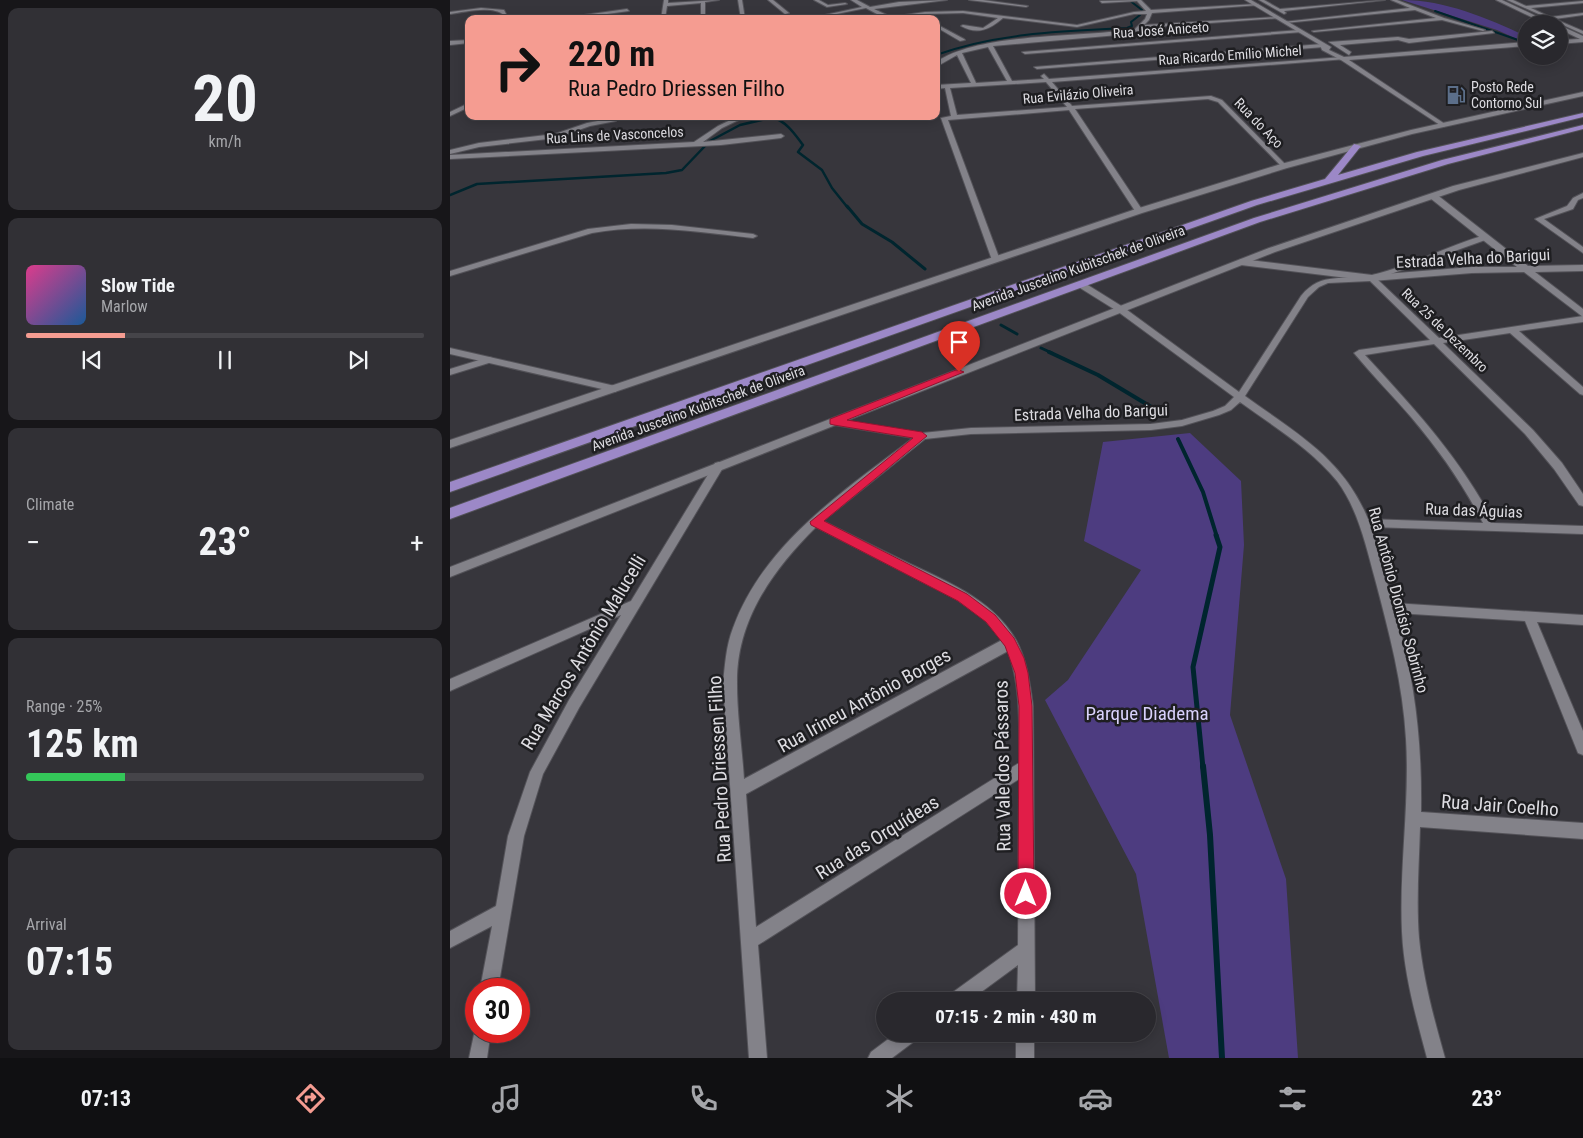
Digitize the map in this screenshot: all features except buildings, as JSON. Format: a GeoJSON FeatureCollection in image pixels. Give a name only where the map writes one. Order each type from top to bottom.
{"type":"FeatureCollection","features":[{"type":"Feature","properties":{"kind":"highway"},"geometry":{"type":"LineString","coordinates":[[450,487],[1174,230],[1330,179],[1469,141],[1583,115]]}},
{"type":"Feature","properties":{"kind":"highway","name":"Avenida Juscelino Kubitschek de Oliveira"},"geometry":{"type":"LineString","coordinates":[[450,514],[1226,230],[1344,192],[1477,153],[1583,127]]}},
{"type":"Feature","properties":{"kind":"highway"},"geometry":{"type":"LineString","coordinates":[[1330,179],[1357,146]]}},
{"type":"Feature","properties":{"kind":"main road"},"geometry":{"type":"LineString","coordinates":[[1248,0],[1258,2],[1278,18],[1443,124]]}},
{"type":"Feature","properties":{"kind":"main road"},"geometry":{"type":"LineString","coordinates":[[1498,0],[1531,15]]}},
{"type":"Feature","properties":{"kind":"main road"},"geometry":{"type":"LineString","coordinates":[[1568,31],[1582,37]]}},
{"type":"Feature","properties":{"kind":"main road"},"geometry":{"type":"LineString","coordinates":[[1568,40],[1582,37]]}},
{"type":"Feature","properties":{"kind":"main road","name":"Rua Ricardo Emílio Michel"},"geometry":{"type":"LineString","coordinates":[[1343,59],[1518,45]]}},
{"type":"Feature","properties":{"kind":"main road"},"geometry":{"type":"LineString","coordinates":[[450,444],[1140,211],[1284,166],[1443,124],[1583,94]]}},
{"type":"Feature","properties":{"kind":"main road"},"geometry":{"type":"LineString","coordinates":[[450,572],[1241,262],[1490,178],[1583,155]]}},
{"type":"Feature","properties":{"kind":"main road"},"geometry":{"type":"LineString","coordinates":[[1433,196],[1583,314]]}},
{"type":"Feature","properties":{"kind":"main road"},"geometry":{"type":"LineString","coordinates":[[1241,262],[1372,278]]}},
{"type":"Feature","properties":{"kind":"main road","name":"Estrada Velha do Barigui"},"geometry":{"type":"LineString","coordinates":[[1372,278],[1472,270],[1583,268]]}},
{"type":"Feature","properties":{"kind":"main road"},"geometry":{"type":"LineString","coordinates":[[450,351],[615,389]]}},
{"type":"Feature","properties":{"kind":"street"},"geometry":{"type":"LineString","coordinates":[[665,3],[717,0]]}},
{"type":"Feature","properties":{"kind":"street"},"geometry":{"type":"LineString","coordinates":[[740,0],[742,15]]}},
{"type":"Feature","properties":{"kind":"street"},"geometry":{"type":"LineString","coordinates":[[770,0],[787,13]]}},
{"type":"Feature","properties":{"kind":"street"},"geometry":{"type":"LineString","coordinates":[[816,0],[827,6],[855,1],[868,10],[882,15]]}},
{"type":"Feature","properties":{"kind":"street"},"geometry":{"type":"LineString","coordinates":[[830,15],[868,10],[899,3],[945,0]]}},
{"type":"Feature","properties":{"kind":"street"},"geometry":{"type":"LineString","coordinates":[[949,0],[956,12]]}},
{"type":"Feature","properties":{"kind":"street"},"geometry":{"type":"LineString","coordinates":[[970,0],[1026,6]]}},
{"type":"Feature","properties":{"kind":"street"},"geometry":{"type":"LineString","coordinates":[[1102,2],[1138,0],[1142,13],[1142,27]]}},
{"type":"Feature","properties":{"kind":"street"},"geometry":{"type":"LineString","coordinates":[[1278,10],[1382,0]]}},
{"type":"Feature","properties":{"kind":"street"},"geometry":{"type":"LineString","coordinates":[[1390,34],[1406,41],[1492,32],[1442,19],[1393,0]]}},
{"type":"Feature","properties":{"kind":"street"},"geometry":{"type":"LineString","coordinates":[[1509,0],[1539,15]]}},
{"type":"Feature","properties":{"kind":"street"},"geometry":{"type":"LineString","coordinates":[[703,1],[703,15]]}},
{"type":"Feature","properties":{"kind":"street"},"geometry":{"type":"LineString","coordinates":[[1123,1],[1142,13]]}},
{"type":"Feature","properties":{"kind":"street"},"geometry":{"type":"LineString","coordinates":[[912,15],[956,12],[1077,26],[1142,13],[1258,2],[1278,10],[1349,53]]}},
{"type":"Feature","properties":{"kind":"street"},"geometry":{"type":"LineString","coordinates":[[1524,7],[1583,2]]}},
{"type":"Feature","properties":{"kind":"street"},"geometry":{"type":"LineString","coordinates":[[450,13],[487,9],[500,10],[504,14]]}},
{"type":"Feature","properties":{"kind":"street"},"geometry":{"type":"LineString","coordinates":[[1285,22],[1414,9]]}},
{"type":"Feature","properties":{"kind":"street"},"geometry":{"type":"LineString","coordinates":[[588,15],[627,10]]}},
{"type":"Feature","properties":{"kind":"street"},"geometry":{"type":"LineString","coordinates":[[1568,16],[1583,14]]}},
{"type":"Feature","properties":{"kind":"street"},"geometry":{"type":"LineString","coordinates":[[1574,15],[1583,19]]}},
{"type":"Feature","properties":{"kind":"street"},"geometry":{"type":"LineString","coordinates":[[963,26],[984,30],[1002,17]]}},
{"type":"Feature","properties":{"kind":"street"},"geometry":{"type":"LineString","coordinates":[[941,60],[990,46],[1015,42],[1129,32],[1142,27],[1278,18]]}},
{"type":"Feature","properties":{"kind":"street"},"geometry":{"type":"LineString","coordinates":[[1314,32],[1442,19]]}},
{"type":"Feature","properties":{"kind":"street"},"geometry":{"type":"LineString","coordinates":[[1404,22],[1412,26]]}},
{"type":"Feature","properties":{"kind":"street"},"geometry":{"type":"LineString","coordinates":[[1374,26],[1382,30]]}},
{"type":"Feature","properties":{"kind":"street"},"geometry":{"type":"LineString","coordinates":[[940,27],[962,40]]}},
{"type":"Feature","properties":{"kind":"street"},"geometry":{"type":"LineString","coordinates":[[1568,30],[1582,37]]}},
{"type":"Feature","properties":{"kind":"street","name":"Rua José Aniceto"},"geometry":{"type":"LineString","coordinates":[[1025,52],[1300,31]]}},
{"type":"Feature","properties":{"kind":"street"},"geometry":{"type":"LineString","coordinates":[[1427,34],[1435,38]]}},
{"type":"Feature","properties":{"kind":"street"},"geometry":{"type":"LineString","coordinates":[[1334,44],[1398,38]]}},
{"type":"Feature","properties":{"kind":"street"},"geometry":{"type":"LineString","coordinates":[[450,43],[465,41]]}},
{"type":"Feature","properties":{"kind":"street"},"geometry":{"type":"LineString","coordinates":[[1015,42],[1071,108],[1140,211]]}},
{"type":"Feature","properties":{"kind":"street"},"geometry":{"type":"LineString","coordinates":[[990,46],[1010,82]]}},
{"type":"Feature","properties":{"kind":"street"},"geometry":{"type":"LineString","coordinates":[[1037,67],[1322,46]]}},
{"type":"Feature","properties":{"kind":"street"},"geometry":{"type":"LineString","coordinates":[[959,54],[974,84]]}},
{"type":"Feature","properties":{"kind":"street","name":"Rua Ricardo Emílio Michel"},"geometry":{"type":"LineString","coordinates":[[940,86],[1047,81],[1343,59]]}},
{"type":"Feature","properties":{"kind":"street"},"geometry":{"type":"LineString","coordinates":[[947,86],[954,117]]}},
{"type":"Feature","properties":{"kind":"street","name":"Rua Evilázio Oliveira"},"geometry":{"type":"LineString","coordinates":[[996,260],[944,118],[1199,97],[1214,98]]}},
{"type":"Feature","properties":{"kind":"street","name":"Rua do Aço"},"geometry":{"type":"LineString","coordinates":[[1214,98],[1220,101],[1284,166]]}},
{"type":"Feature","properties":{"kind":"street"},"geometry":{"type":"LineString","coordinates":[[451,113],[465,107]]}},
{"type":"Feature","properties":{"kind":"street"},"geometry":{"type":"LineString","coordinates":[[451,113],[465,112]]}},
{"type":"Feature","properties":{"kind":"street"},"geometry":{"type":"LineString","coordinates":[[450,152],[480,145],[556,136],[589,124],[614,120]]}},
{"type":"Feature","properties":{"kind":"street"},"geometry":{"type":"LineString","coordinates":[[697,143],[736,120]]}},
{"type":"Feature","properties":{"kind":"street","name":"Rua Lins de Vasconcelos"},"geometry":{"type":"LineString","coordinates":[[450,157],[721,143],[781,136]]}},
{"type":"Feature","properties":{"kind":"street"},"geometry":{"type":"LineString","coordinates":[[450,152],[496,148],[534,152]]}},
{"type":"Feature","properties":{"kind":"street"},"geometry":{"type":"LineString","coordinates":[[1583,195],[1575,199],[1570,207],[1539,219],[1583,251]]}},
{"type":"Feature","properties":{"kind":"street"},"geometry":{"type":"LineString","coordinates":[[450,274],[591,231],[614,226],[644,226],[753,236]]}},
{"type":"Feature","properties":{"kind":"street"},"geometry":{"type":"LineString","coordinates":[[1372,278],[1485,237]]}},
{"type":"Feature","properties":{"kind":"street","name":"Rua 25 de Dezembro"},"geometry":{"type":"LineString","coordinates":[[1372,278],[1534,438],[1558,466],[1583,502]]}},
{"type":"Feature","properties":{"kind":"street","name":"Estrada Velha do Barigui"},"geometry":{"type":"LineString","coordinates":[[834,422],[922,436],[970,432],[1166,426],[1216,413],[1228,408],[1240,397],[1309,290],[1326,281],[1372,278]]}},
{"type":"Feature","properties":{"kind":"street","name":"Rua Antônio Dionísio Sobrinho"},"geometry":{"type":"LineString","coordinates":[[1080,284],[1120,309],[1316,452],[1335,470],[1354,497],[1364,523],[1388,608],[1402,662],[1412,713],[1414,772],[1410,939],[1414,971],[1436,1058]]}},
{"type":"Feature","properties":{"kind":"street"},"geometry":{"type":"LineString","coordinates":[[1490,527],[1472,491],[1442,446],[1360,353],[1583,319]]}},
{"type":"Feature","properties":{"kind":"street"},"geometry":{"type":"LineString","coordinates":[[1512,330],[1583,392]]}},
{"type":"Feature","properties":{"kind":"street"},"geometry":{"type":"LineString","coordinates":[[450,372],[490,360]]}},
{"type":"Feature","properties":{"kind":"street","name":"Rua Pedro Driessen Filho"},"geometry":{"type":"LineString","coordinates":[[758,1058],[730,684],[732,656],[739,628],[761,582],[776,563],[815,522],[922,436]]}},
{"type":"Feature","properties":{"kind":"street","name":"Rua Marcos Antônio Malucelli"},"geometry":{"type":"LineString","coordinates":[[491,978],[516,836],[538,772],[562,724],[720,466]]}},
{"type":"Feature","properties":{"kind":"street","name":"Rua Vale dos Pássaros"},"geometry":{"type":"LineString","coordinates":[[815,522],[962,597],[991,619],[1010,642],[1017,658],[1024,688],[1026,992]]}},
{"type":"Feature","properties":{"kind":"street","name":"Rua das Águias"},"geometry":{"type":"LineString","coordinates":[[1364,523],[1583,530]]}},
{"type":"Feature","properties":{"kind":"street"},"geometry":{"type":"LineString","coordinates":[[450,685],[635,604]]}},
{"type":"Feature","properties":{"kind":"street"},"geometry":{"type":"LineString","coordinates":[[1388,608],[1583,620]]}},
{"type":"Feature","properties":{"kind":"street"},"geometry":{"type":"LineString","coordinates":[[1529,617],[1583,748]]}},
{"type":"Feature","properties":{"kind":"street","name":"Rua Irineu Antônio Borges"},"geometry":{"type":"LineString","coordinates":[[737,792],[1010,642]]}},
{"type":"Feature","properties":{"kind":"street","name":"Rua das Orquídeas"},"geometry":{"type":"LineString","coordinates":[[749,941],[1026,766]]}},
{"type":"Feature","properties":{"kind":"street","name":"Rua Jair Coelho"},"geometry":{"type":"LineString","coordinates":[[1413,819],[1583,831]]}},
{"type":"Feature","properties":{"kind":"street"},"geometry":{"type":"LineString","coordinates":[[450,940],[501,912]]}},
{"type":"Feature","properties":{"kind":"street"},"geometry":{"type":"LineString","coordinates":[[967,992],[1026,949]]}},
{"type":"Feature","properties":{"kind":"street"},"geometry":{"type":"LineString","coordinates":[[877,1058],[899,1042]]}},
{"type":"Feature","properties":{"kind":"street"},"geometry":{"type":"LineString","coordinates":[[1026,1042],[1026,1058]]}},
{"type":"Feature","properties":{"kind":"street"},"geometry":{"type":"LineString","coordinates":[[478,1058],[480,1043]]}},
{"type":"Feature","properties":{"kind":"green space"},"geometry":{"type":"Polygon","coordinates":[[[1402,0],[1434,3],[1466,11],[1518,33],[1518,39],[1497,30],[1402,0]]]}},
{"type":"Feature","properties":{"kind":"green space","name":"Parque Diadema"},"geometry":{"type":"Polygon","coordinates":[[[1190,433],[1241,481],[1244,545],[1230,715],[1286,879],[1298,1058],[1169,1058],[1136,874],[1045,700],[1068,680],[1141,570],[1084,541],[1103,442],[1190,433]]]}},
{"type":"Feature","properties":{"kind":"waterway"},"geometry":{"type":"LineString","coordinates":[[940,54],[982,42],[1030,34],[1127,28],[1132,26],[1131,22],[1140,15],[1142,10],[1129,0]]}},
{"type":"Feature","properties":{"kind":"waterway"},"geometry":{"type":"LineString","coordinates":[[1435,11],[1518,40]]}},
{"type":"Feature","properties":{"kind":"waterway"},"geometry":{"type":"LineString","coordinates":[[710,141],[740,125],[761,120]]}},
{"type":"Feature","properties":{"kind":"waterway"},"geometry":{"type":"LineString","coordinates":[[778,120],[793,132],[803,145],[798,152],[822,170],[832,188],[848,208]]}},
{"type":"Feature","properties":{"kind":"waterway"},"geometry":{"type":"LineString","coordinates":[[450,195],[477,184],[666,173],[682,170],[706,145]]}},
{"type":"Feature","properties":{"kind":"waterway"},"geometry":{"type":"LineString","coordinates":[[847,206],[862,224],[892,242],[925,269]]}},
{"type":"Feature","properties":{"kind":"waterway"},"geometry":{"type":"LineString","coordinates":[[1001,325],[1017,334]]}},
{"type":"Feature","properties":{"kind":"waterway"},"geometry":{"type":"LineString","coordinates":[[1041,348],[1052,353]]}},
{"type":"Feature","properties":{"kind":"waterway"},"geometry":{"type":"LineString","coordinates":[[1049,352],[1098,375],[1163,414]]}},
{"type":"Feature","properties":{"kind":"waterway"},"geometry":{"type":"LineString","coordinates":[[1178,439],[1203,492],[1217,537]]}},
{"type":"Feature","properties":{"kind":"waterway"},"geometry":{"type":"LineString","coordinates":[[1203,768],[1193,667],[1220,547],[1216,535]]}},
{"type":"Feature","properties":{"kind":"waterway"},"geometry":{"type":"LineString","coordinates":[[1203,766],[1210,835],[1222,1058]]}},
{"type":"Feature","properties":{"kind":"place","name":"Posto Rede Contorno Sul"},"geometry":{"type":"Point","coordinates":[1456,95]}},
{"type":"Feature","properties":{"kind":"route"},"geometry":{"type":"LineString","coordinates":[[959,372],[834,422],[922,436],[815,522],[962,597],[978,607],[991,619],[1010,642],[1022,673],[1026,706],[1026,894]]}}]}
